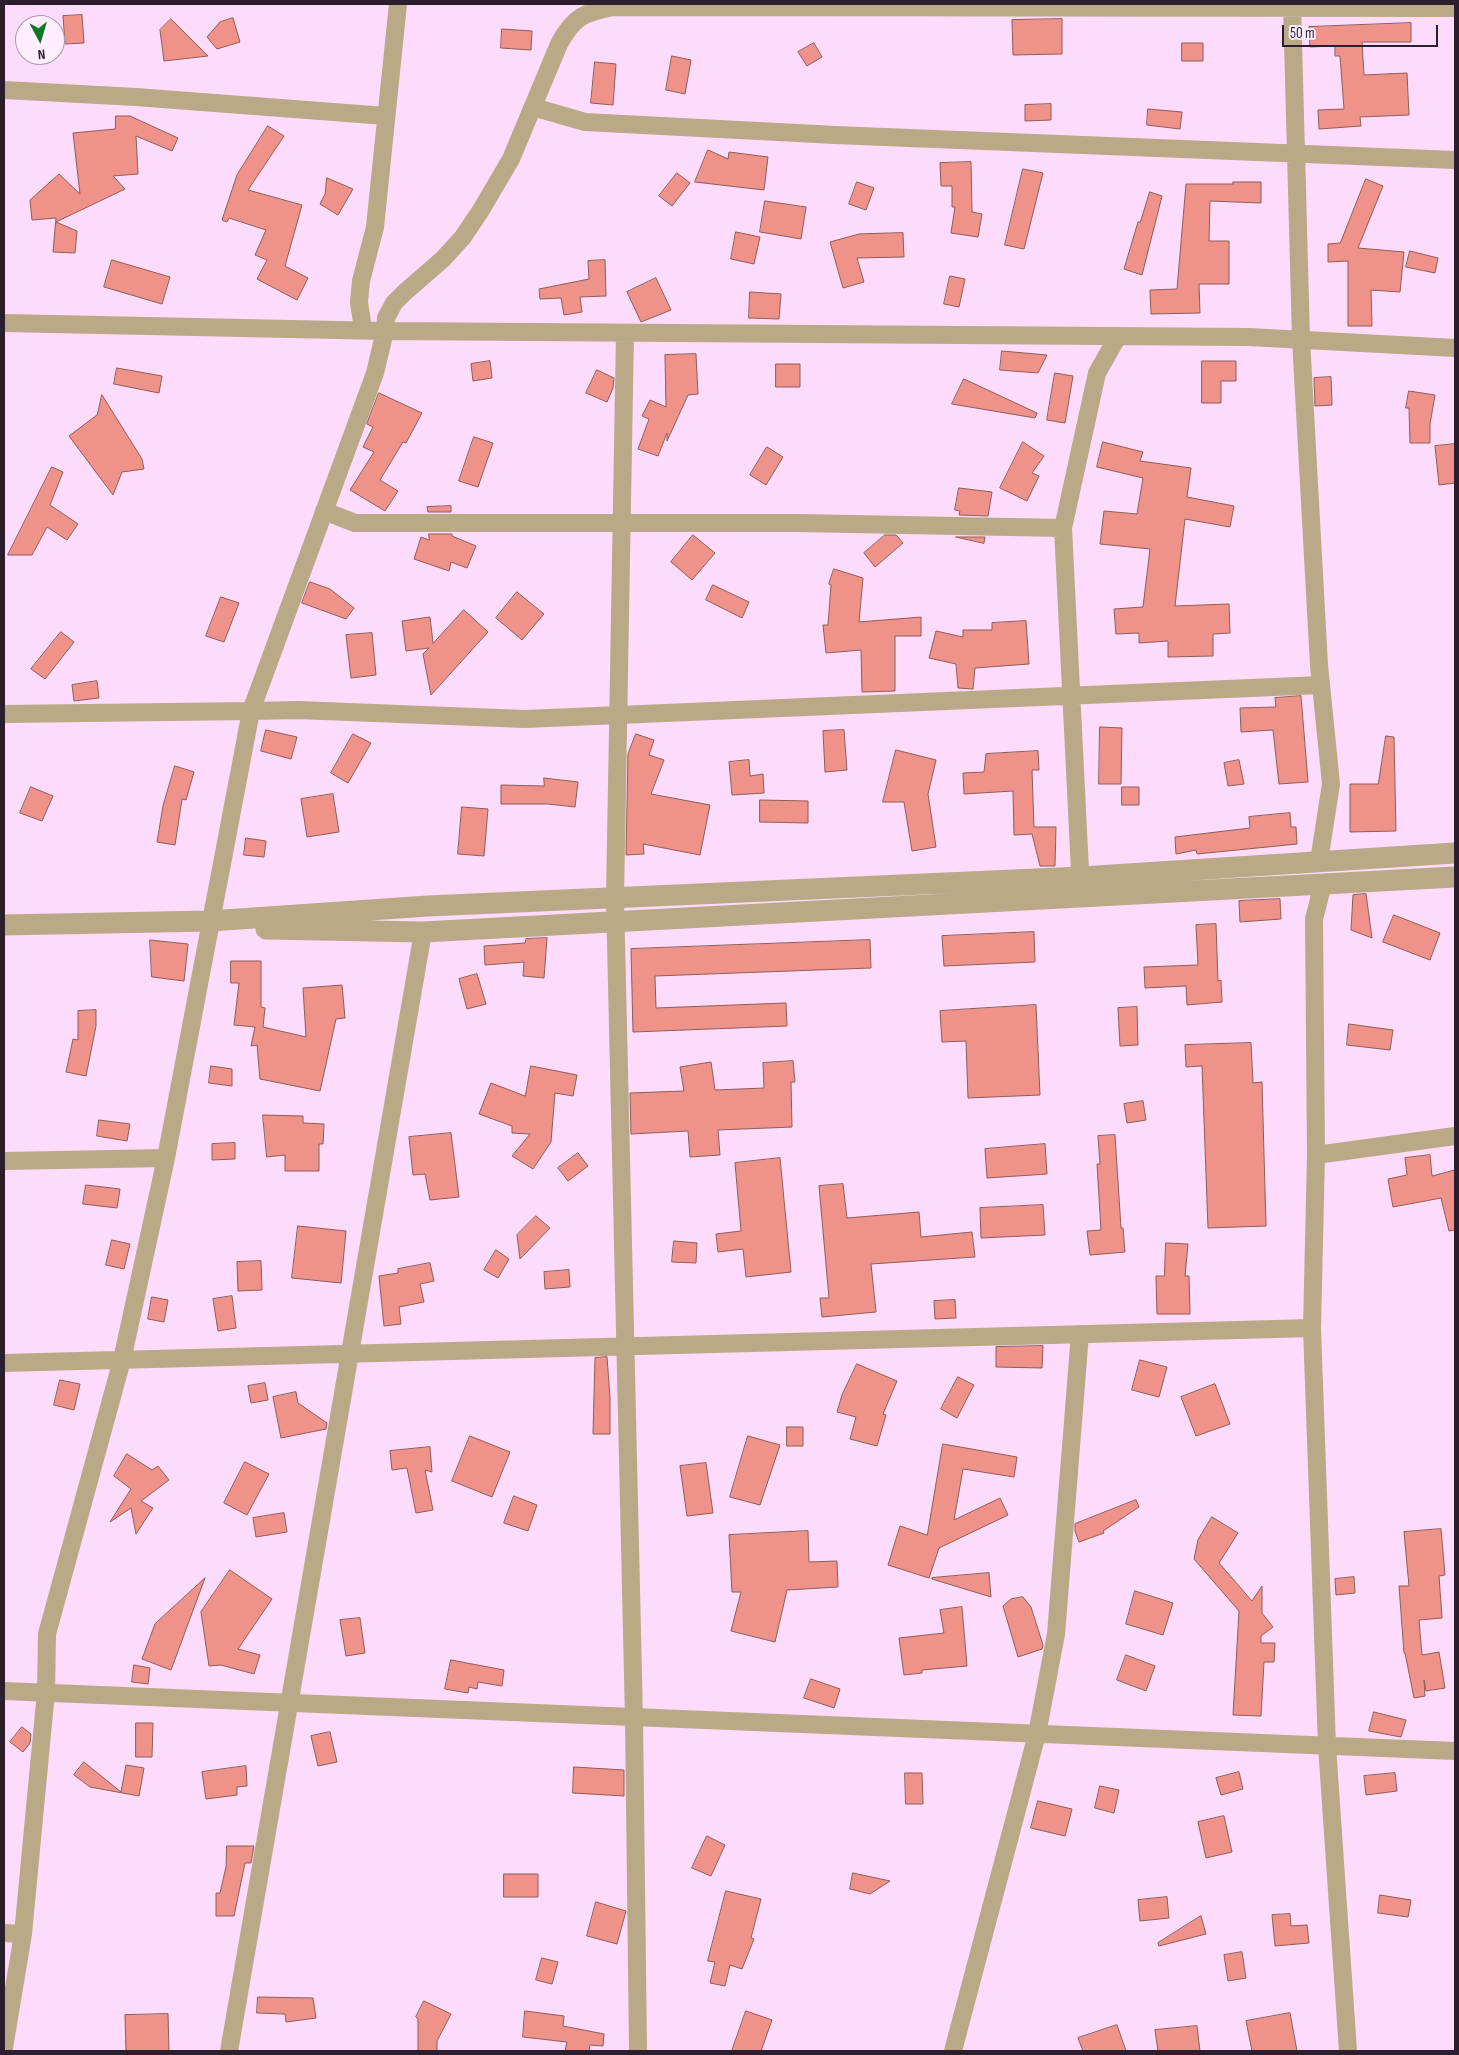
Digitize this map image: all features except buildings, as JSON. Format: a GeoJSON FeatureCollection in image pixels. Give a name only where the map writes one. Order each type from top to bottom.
{"type":"FeatureCollection","features":[{"type":"Feature","properties":{"kind":"street"},"geometry":{"type":"LineString","coordinates":[[363,329],[359,302],[361,281],[375,227],[398,4]]}},
{"type":"Feature","properties":{"kind":"street"},"geometry":{"type":"LineString","coordinates":[[4,2048],[23,1934],[46,1692],[47,1634],[122,1360],[166,1158],[251,711],[375,373],[385,331],[386,318],[394,303],[443,259],[463,237],[480,210],[511,159],[567,29],[585,13],[613,7],[1292,6],[1455,8]]}},
{"type":"Feature","properties":{"kind":"street"},"geometry":{"type":"LineString","coordinates":[[1292,6],[1301,339],[1322,684],[1331,784],[1319,860]]}},
{"type":"Feature","properties":{"kind":"street"},"geometry":{"type":"LineString","coordinates":[[4,90],[136,97],[386,116]]}},
{"type":"Feature","properties":{"kind":"street"},"geometry":{"type":"LineString","coordinates":[[533,107],[585,122],[1455,160]]}},
{"type":"Feature","properties":{"kind":"street"},"geometry":{"type":"LineString","coordinates":[[4,323],[363,329],[385,331],[1301,339],[1455,348]]}},
{"type":"Feature","properties":{"kind":"street"},"geometry":{"type":"LineString","coordinates":[[625,333],[615,898],[634,1718],[638,2051]]}},
{"type":"Feature","properties":{"kind":"street"},"geometry":{"type":"LineString","coordinates":[[1081,887],[1063,528],[1097,373],[1118,336]]}},
{"type":"Feature","properties":{"kind":"street"},"geometry":{"type":"LineString","coordinates":[[324,511],[355,523],[798,523],[1063,528]]}},
{"type":"Feature","properties":{"kind":"street"},"geometry":{"type":"LineString","coordinates":[[4,714],[298,710],[525,719],[1322,684]]}},
{"type":"Feature","properties":{"kind":"street"},"geometry":{"type":"LineString","coordinates":[[4,926],[209,925],[423,932],[616,922],[1081,887],[1319,860],[1455,853]]}},
{"type":"Feature","properties":{"kind":"street"},"geometry":{"type":"LineString","coordinates":[[4,938],[615,898],[1081,887],[1323,884],[1455,877]]}},
{"type":"Feature","properties":{"kind":"street"},"geometry":{"type":"LineString","coordinates":[[1323,884],[1314,919],[1316,1154],[1312,1328],[1327,1746],[1348,2051]]}},
{"type":"Feature","properties":{"kind":"street"},"geometry":{"type":"LineString","coordinates":[[229,2051],[423,932]]}},
{"type":"Feature","properties":{"kind":"street"},"geometry":{"type":"LineString","coordinates":[[1316,1154],[1455,1136]]}},
{"type":"Feature","properties":{"kind":"street"},"geometry":{"type":"LineString","coordinates":[[4,1161],[166,1158]]}},
{"type":"Feature","properties":{"kind":"street"},"geometry":{"type":"LineString","coordinates":[[4,1363],[1312,1328]]}},
{"type":"Feature","properties":{"kind":"street"},"geometry":{"type":"LineString","coordinates":[[953,2051],[1038,1734],[1056,1634],[1080,1334]]}},
{"type":"Feature","properties":{"kind":"street"},"geometry":{"type":"LineString","coordinates":[[4,1691],[1455,1752]]}},
{"type":"Feature","properties":{"kind":"street"},"geometry":{"type":"LineString","coordinates":[[4,1933],[23,1934]]}}]}
